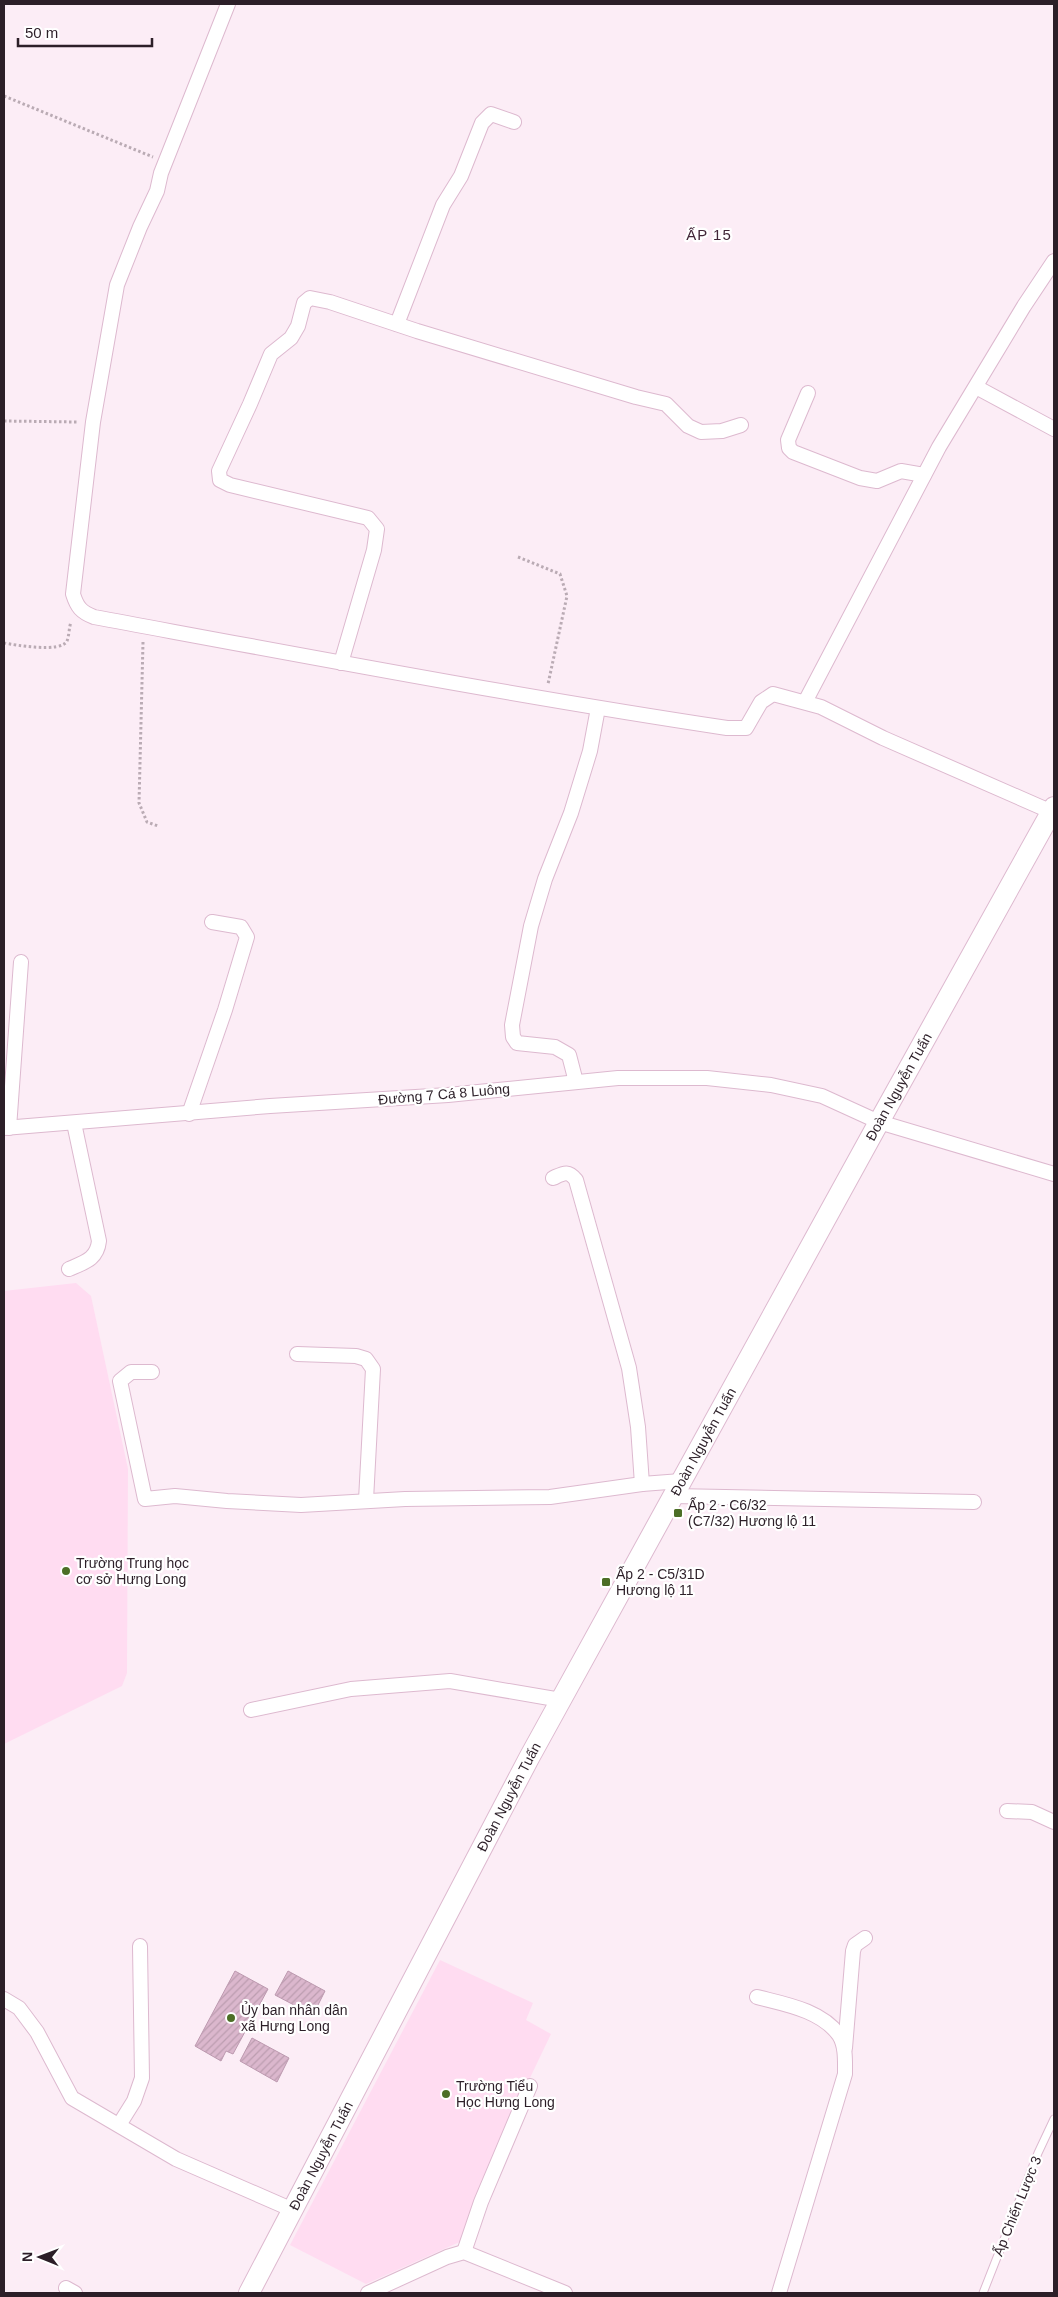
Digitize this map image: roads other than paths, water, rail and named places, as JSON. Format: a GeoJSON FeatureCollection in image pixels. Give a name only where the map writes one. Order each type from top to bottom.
{"type":"FeatureCollection","features":[{"type":"Feature","properties":{"kind":"main road","name":"Đoàn Nguyễn Tuấn"},"geometry":{"type":"LineString","coordinates":[[248,2293],[561,1700],[1053,810]]}},
{"type":"Feature","properties":{"kind":"street"},"geometry":{"type":"LineString","coordinates":[[228,4],[165,162],[157,191],[140,227],[117,285],[93,422],[73,594],[76,604],[84,613],[94,617],[545,699],[746,728],[761,702],[773,694],[821,707],[883,738],[1053,810]]}},
{"type":"Feature","properties":{"kind":"street"},"geometry":{"type":"LineString","coordinates":[[397,324],[443,205],[462,176],[482,123],[491,114],[514,122]]}},
{"type":"Feature","properties":{"kind":"street"},"geometry":{"type":"LineString","coordinates":[[805,702],[924,475],[963,406],[1054,260]]}},
{"type":"Feature","properties":{"kind":"street"},"geometry":{"type":"LineString","coordinates":[[341,663],[374,550],[377,529],[368,518],[230,484],[220,480],[219,471],[271,354],[291,338],[298,326],[304,303],[310,298],[330,302],[636,397],[666,404],[688,426],[701,432],[722,431],[741,425]]}},
{"type":"Feature","properties":{"kind":"street"},"geometry":{"type":"LineString","coordinates":[[976,387],[1054,429]]}},
{"type":"Feature","properties":{"kind":"street"},"geometry":{"type":"LineString","coordinates":[[808,393],[788,440],[789,448],[793,452],[860,478],[877,481],[901,471],[924,475]]}},
{"type":"Feature","properties":{"kind":"street"},"geometry":{"type":"LineString","coordinates":[[576,1082],[569,1055],[555,1047],[517,1043],[513,1037],[512,1026],[531,926],[545,879],[574,804],[590,751],[598,708]]}},
{"type":"Feature","properties":{"kind":"street"},"geometry":{"type":"LineString","coordinates":[[189,1114],[247,937],[242,927],[212,922]]}},
{"type":"Feature","properties":{"kind":"street"},"geometry":{"type":"LineString","coordinates":[[6,1128],[21,962]]}},
{"type":"Feature","properties":{"kind":"street","name":"Đường 7 Cá 8 Luông"},"geometry":{"type":"LineString","coordinates":[[6,1128],[270,1106],[448,1096],[618,1078],[697,1078],[771,1085],[822,1096],[879,1122],[1054,1174]]}},
{"type":"Feature","properties":{"kind":"street"},"geometry":{"type":"LineString","coordinates":[[69,1269],[92,1259],[98,1251],[99,1241],[74,1123]]}},
{"type":"Feature","properties":{"kind":"street"},"geometry":{"type":"LineString","coordinates":[[553,1178],[567,1173],[571,1174],[576,1180],[629,1368],[638,1427],[642,1484]]}},
{"type":"Feature","properties":{"kind":"street"},"geometry":{"type":"LineString","coordinates":[[297,1354],[356,1356],[366,1359],[373,1369],[366,1500]]}},
{"type":"Feature","properties":{"kind":"street"},"geometry":{"type":"LineString","coordinates":[[152,1372],[131,1372],[120,1381],[145,1500],[175,1496],[227,1502],[301,1504],[366,1500],[550,1497],[642,1484],[677,1489],[974,1502]]}},
{"type":"Feature","properties":{"kind":"street"},"geometry":{"type":"LineString","coordinates":[[251,1710],[351,1689],[450,1681],[561,1700]]}},
{"type":"Feature","properties":{"kind":"street"},"geometry":{"type":"LineString","coordinates":[[1007,1811],[1032,1812],[1054,1822]]}},
{"type":"Feature","properties":{"kind":"street"},"geometry":{"type":"LineString","coordinates":[[779,2293],[845,2074],[853,1951],[855,1945],[865,1938]]}},
{"type":"Feature","properties":{"kind":"street"},"geometry":{"type":"LineString","coordinates":[[120,2125],[137,2095],[142,2078],[140,1946]]}},
{"type":"Feature","properties":{"kind":"street"},"geometry":{"type":"LineString","coordinates":[[757,1997],[797,2007],[815,2016],[839,2035],[845,2054]]}},
{"type":"Feature","properties":{"kind":"street"},"geometry":{"type":"LineString","coordinates":[[4,1999],[19,2008],[37,2032],[72,2098],[176,2160],[293,2210]]}},
{"type":"Feature","properties":{"kind":"street"},"geometry":{"type":"LineString","coordinates":[[464,2252],[485,2194],[530,2086]]}},
{"type":"Feature","properties":{"kind":"street"},"geometry":{"type":"LineString","coordinates":[[368,2293],[447,2257],[464,2252],[565,2293]]}},
{"type":"Feature","properties":{"kind":"lane","name":"Ấp Chiến Lược 3"},"geometry":{"type":"LineString","coordinates":[[983,2293],[1038,2153],[1054,2119]]}},
{"type":"Feature","properties":{"kind":"place","name":"Ấp 2 - C6/32 (C7/32) Hương lộ 11"},"geometry":{"type":"Point","coordinates":[678,1513]}},
{"type":"Feature","properties":{"kind":"place","name":"Trường Trung học cơ sở Hưng Long"},"geometry":{"type":"Point","coordinates":[66,1571]}},
{"type":"Feature","properties":{"kind":"place","name":"Ấp 2 - C5/31D Hương lộ 11"},"geometry":{"type":"Point","coordinates":[606,1582]}},
{"type":"Feature","properties":{"kind":"place","name":"Ủy ban nhân dân xã Hưng Long"},"geometry":{"type":"Point","coordinates":[231,2018]}},
{"type":"Feature","properties":{"kind":"place","name":"Trường Tiểu Học Hưng Long"},"geometry":{"type":"Point","coordinates":[446,2094]}},
{"type":"Feature","properties":{"kind":"district","name":"ẤP 15"},"geometry":{"type":"Point","coordinates":[709,235]}}]}
